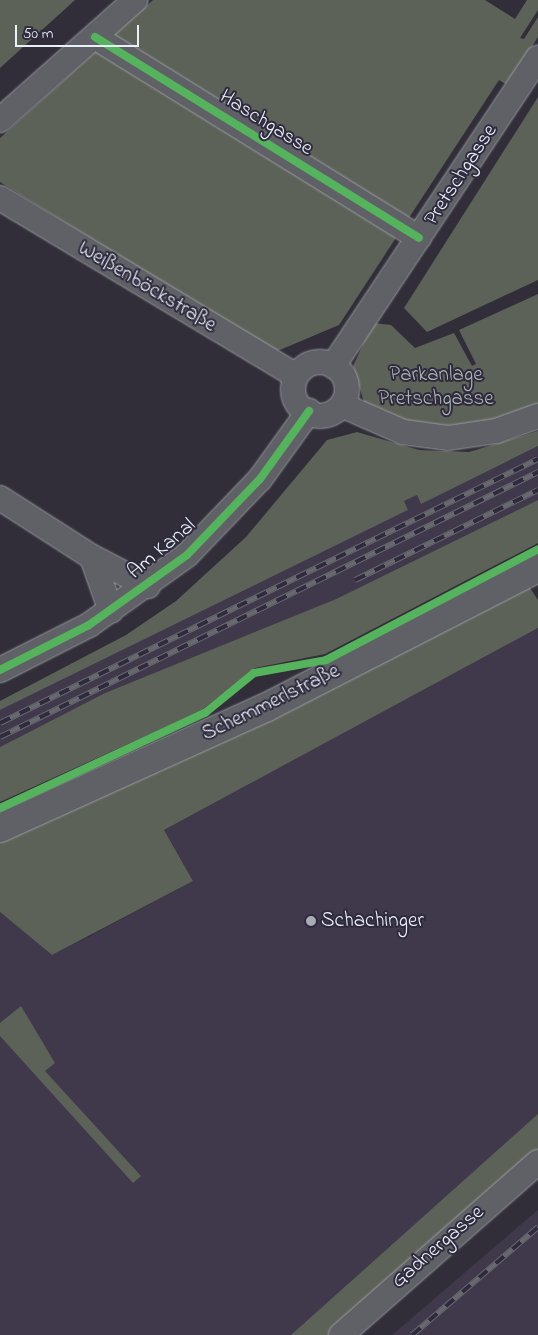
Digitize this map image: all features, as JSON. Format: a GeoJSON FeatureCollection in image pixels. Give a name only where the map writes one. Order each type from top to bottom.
{"type":"FeatureCollection","features":[{"type":"Feature","properties":{"kind":"main road","name":"Schemmerlstraße"},"geometry":{"type":"LineString","coordinates":[[0,828],[267,707],[538,568]]}},
{"type":"Feature","properties":{"kind":"street"},"geometry":{"type":"LineString","coordinates":[[0,120],[135,0]]}},
{"type":"Feature","properties":{"kind":"street","name":"Haschgasse"},"geometry":{"type":"LineString","coordinates":[[95,37],[419,238]]}},
{"type":"Feature","properties":{"kind":"street","name":"Pretschgasse"},"geometry":{"type":"LineString","coordinates":[[333,366],[538,58]]}},
{"type":"Feature","properties":{"kind":"street","name":"Weißenböckstraße"},"geometry":{"type":"LineString","coordinates":[[0,198],[294,376]]}},
{"type":"Feature","properties":{"kind":"street"},"geometry":{"type":"LineString","coordinates":[[313,363],[333,366],[345,384],[344,406],[332,414],[309,411],[295,395],[294,376],[313,363]]}},
{"type":"Feature","properties":{"kind":"street"},"geometry":{"type":"LineString","coordinates":[[344,406],[404,432],[448,438],[496,431],[538,416]]}},
{"type":"Feature","properties":{"kind":"street","name":"Am Kanal"},"geometry":{"type":"LineString","coordinates":[[0,670],[111,611],[148,586],[187,555],[240,501],[288,445],[309,411]]}},
{"type":"Feature","properties":{"kind":"street"},"geometry":{"type":"LineString","coordinates":[[0,498],[92,557],[148,586]]}},
{"type":"Feature","properties":{"kind":"street"},"geometry":{"type":"LineString","coordinates":[[92,557],[111,611]]}},
{"type":"Feature","properties":{"kind":"street","name":"Gadnergasse"},"geometry":{"type":"LineString","coordinates":[[341,1335],[538,1162]]}},
{"type":"Feature","properties":{"kind":"shaded area"},"geometry":{"type":"Polygon","coordinates":[[[538,446],[538,500],[336,599],[105,693],[0,747],[0,710],[408,510],[404,501],[417,495],[422,503],[538,446]]]}},
{"type":"Feature","properties":{"kind":"shaded area"},"geometry":{"type":"Polygon","coordinates":[[[538,628],[538,1127],[305,1335],[0,1335],[0,912],[52,955],[90,936],[193,881],[164,830],[538,628]]]}},
{"type":"Feature","properties":{"kind":"shaded area"},"geometry":{"type":"Polygon","coordinates":[[[538,1210],[538,1335],[392,1335],[519,1226],[538,1210]]]}},
{"type":"Feature","properties":{"kind":"green space"},"geometry":{"type":"Polygon","coordinates":[[[0,0],[75,0],[0,68],[0,0]]]}},
{"type":"Feature","properties":{"kind":"green space"},"geometry":{"type":"Polygon","coordinates":[[[153,0],[485,0],[515,19],[527,0],[538,0],[538,10],[520,38],[524,39],[538,17],[538,37],[507,85],[499,80],[339,325],[275,352],[0,182],[0,138],[153,0]]]}},
{"type":"Feature","properties":{"kind":"green space"},"geometry":{"type":"Polygon","coordinates":[[[538,97],[538,280],[427,332],[404,308],[538,97]]]}},
{"type":"Feature","properties":{"kind":"green space","name":"Parkanlage Pretschgasse"},"geometry":{"type":"Polygon","coordinates":[[[538,294],[538,404],[509,419],[459,430],[409,424],[364,402],[353,366],[373,323],[391,325],[415,348],[454,333],[472,366],[476,364],[459,330],[538,294]]]}},
{"type":"Feature","properties":{"kind":"green space"},"geometry":{"type":"Polygon","coordinates":[[[538,431],[538,446],[421,504],[417,495],[404,501],[408,510],[0,710],[0,701],[126,635],[176,601],[246,537],[327,440],[357,432],[419,450],[469,452],[538,431]]]}},
{"type":"Feature","properties":{"kind":"green space"},"geometry":{"type":"Polygon","coordinates":[[[538,500],[538,543],[325,654],[255,668],[201,711],[0,802],[0,747],[105,693],[336,599],[538,500]]]}},
{"type":"Feature","properties":{"kind":"green space"},"geometry":{"type":"Polygon","coordinates":[[[521,588],[530,588],[538,600],[538,628],[164,830],[193,881],[52,955],[0,912],[0,840],[521,588]]]}},
{"type":"Feature","properties":{"kind":"green space"},"geometry":{"type":"Polygon","coordinates":[[[21,1006],[55,1063],[45,1071],[141,1176],[133,1183],[0,1036],[0,1023],[21,1006]]]}},
{"type":"Feature","properties":{"kind":"green space"},"geometry":{"type":"Polygon","coordinates":[[[538,1114],[538,1151],[329,1335],[291,1335],[538,1114]]]}},
{"type":"Feature","properties":{"kind":"railway"},"geometry":{"type":"LineString","coordinates":[[0,723],[538,459]]}},
{"type":"Feature","properties":{"kind":"railway"},"geometry":{"type":"LineString","coordinates":[[0,737],[538,472]]}},
{"type":"Feature","properties":{"kind":"railway"},"geometry":{"type":"LineString","coordinates":[[355,580],[538,490]]}},
{"type":"Feature","properties":{"kind":"railway"},"geometry":{"type":"LineString","coordinates":[[412,1335],[538,1227]]}},
{"type":"Feature","properties":{"kind":"cycle path"},"geometry":{"type":"LineString","coordinates":[[95,37],[419,238]]}},
{"type":"Feature","properties":{"kind":"cycle path"},"geometry":{"type":"LineString","coordinates":[[0,670],[89,625],[187,555],[260,479],[309,411]]}},
{"type":"Feature","properties":{"kind":"cycle path"},"geometry":{"type":"LineString","coordinates":[[0,808],[205,713],[254,673],[326,660],[538,549]]}},
{"type":"Feature","properties":{"kind":"place","name":"Schachinger"},"geometry":{"type":"Point","coordinates":[311,921]}}]}
